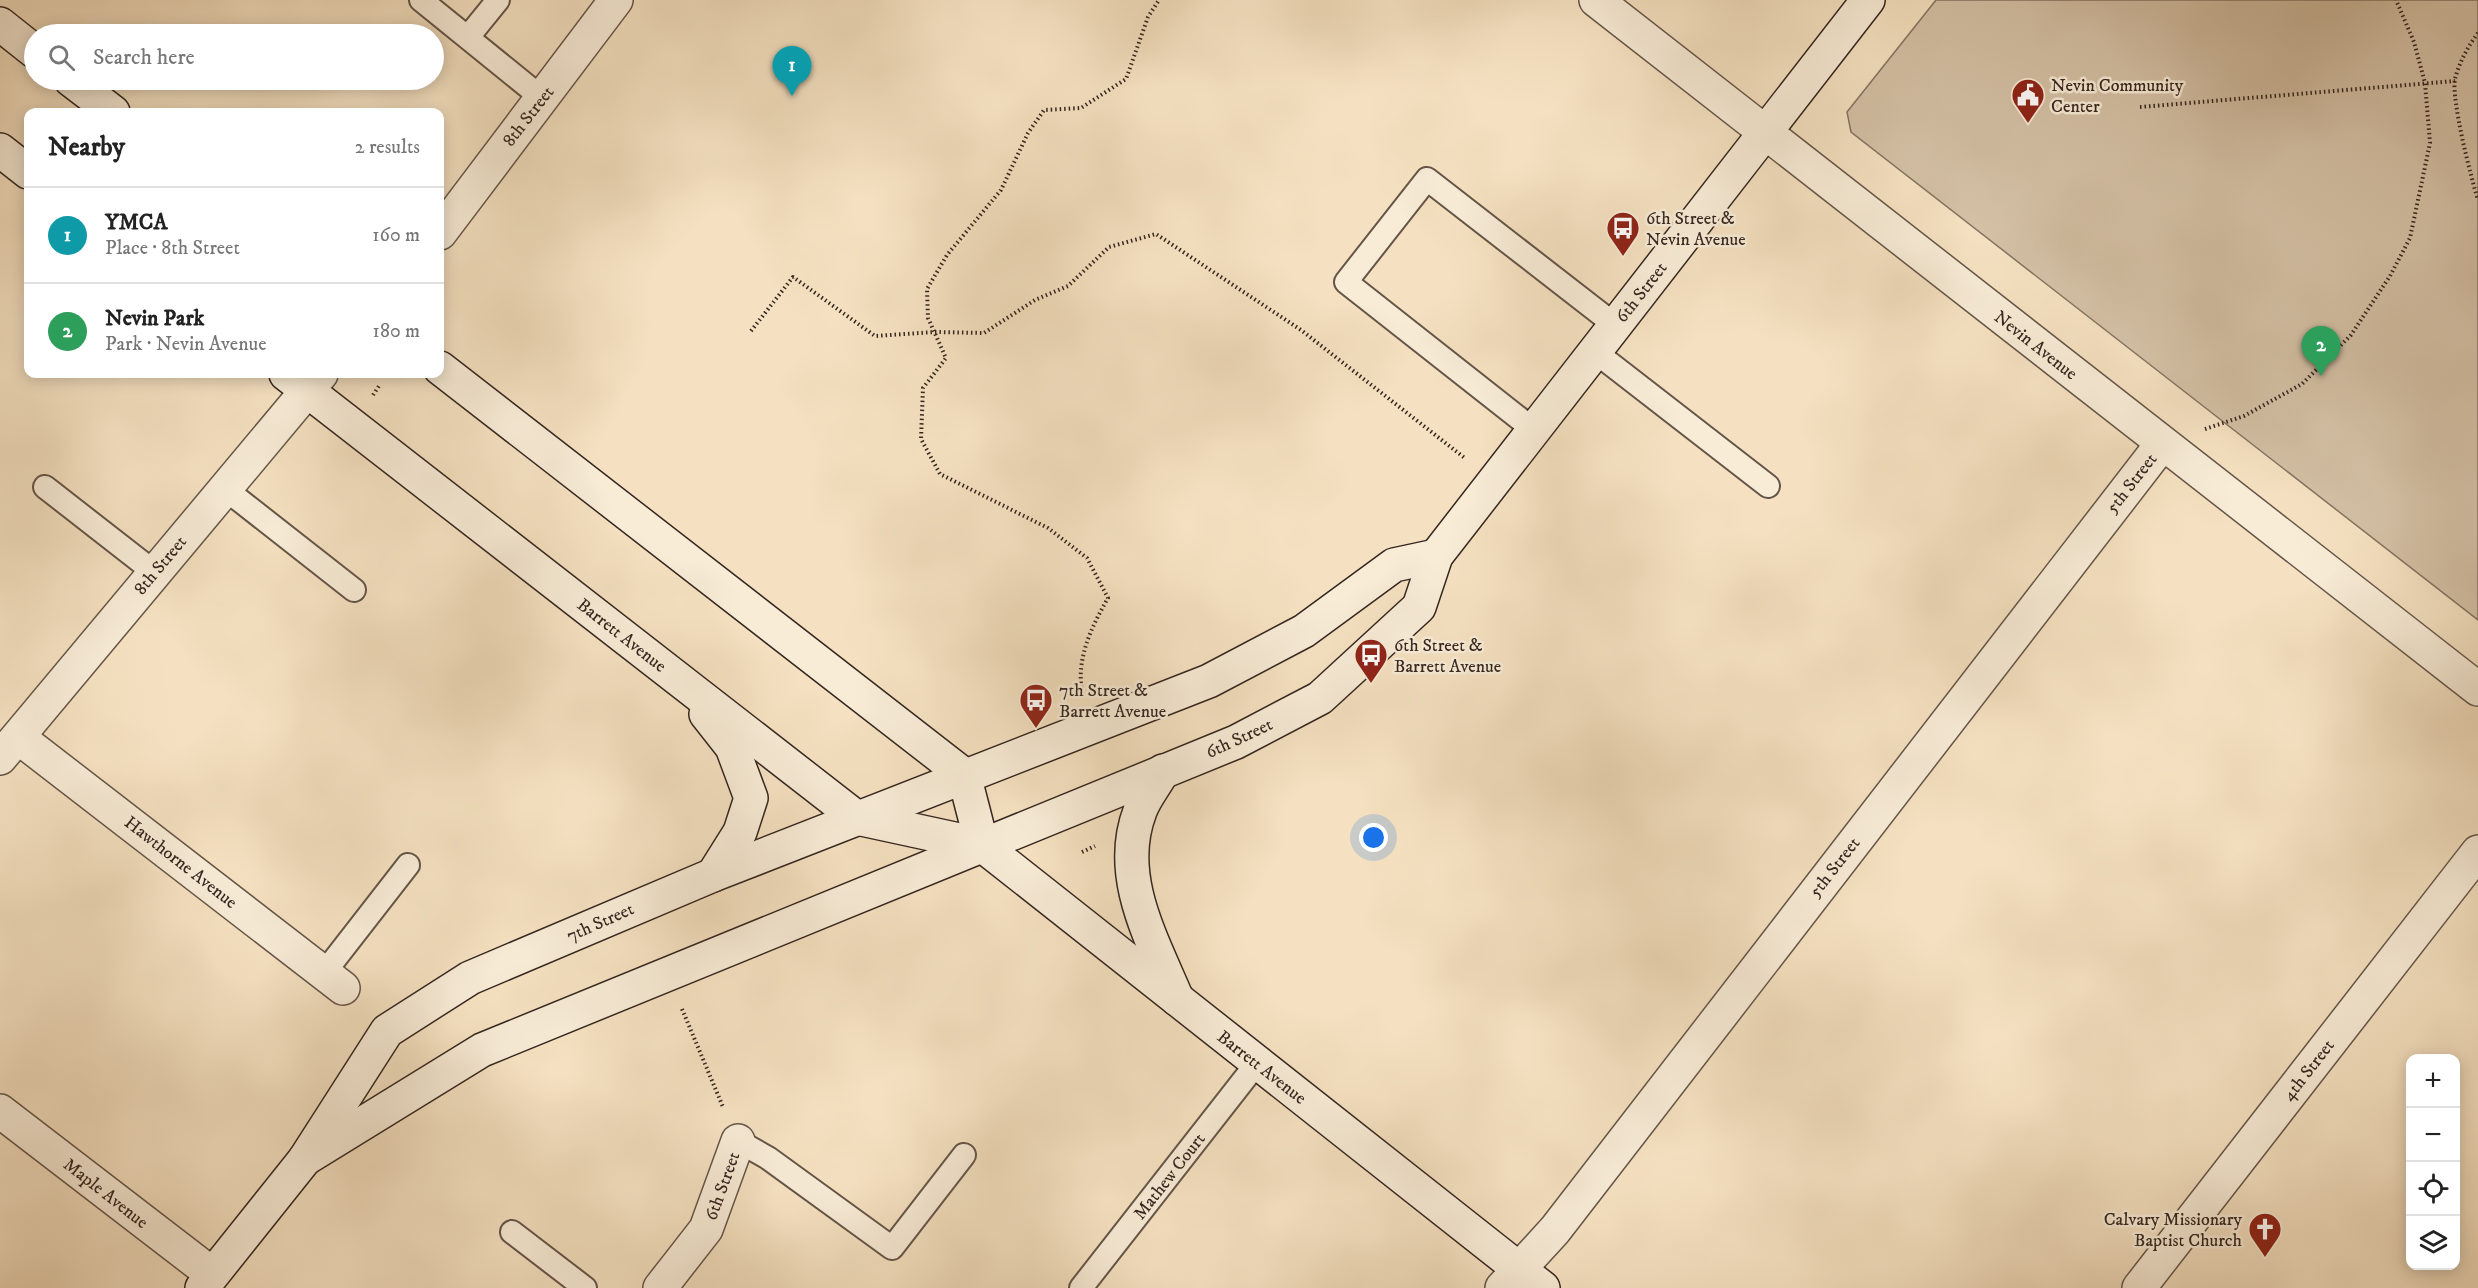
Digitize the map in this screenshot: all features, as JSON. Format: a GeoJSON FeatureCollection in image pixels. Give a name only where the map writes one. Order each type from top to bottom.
{"type":"FeatureCollection","features":[{"type":"Feature","properties":{"kind":"street","name":"8th Street"},"geometry":{"type":"LineString","coordinates":[[444,228],[616,0]]}},
{"type":"Feature","properties":{"kind":"street","name":"Nevin Avenue"},"geometry":{"type":"LineString","coordinates":[[1596,0],[2478,689]]}},
{"type":"Feature","properties":{"kind":"street","name":"6th Street"},"geometry":{"type":"LineString","coordinates":[[982,845],[1236,742],[1320,698],[1419,607],[1436,556],[1868,0]]}},
{"type":"Feature","properties":{"kind":"street"},"geometry":{"type":"LineString","coordinates":[[0,24],[24,43]]}},
{"type":"Feature","properties":{"kind":"street"},"geometry":{"type":"LineString","coordinates":[[83,90],[108,108]]}},
{"type":"Feature","properties":{"kind":"street"},"geometry":{"type":"LineString","coordinates":[[0,150],[24,169]]}},
{"type":"Feature","properties":{"kind":"street"},"geometry":{"type":"LineString","coordinates":[[444,371],[964,775],[982,845]]}},
{"type":"Feature","properties":{"kind":"street","name":"8th Street"},"geometry":{"type":"LineString","coordinates":[[9,747],[224,488],[305,379]]}},
{"type":"Feature","properties":{"kind":"street","name":"Barrett Avenue"},"geometry":{"type":"LineString","coordinates":[[305,379],[677,678],[857,818],[982,845],[1257,1063],[1521,1282]]}},
{"type":"Feature","properties":{"kind":"street","name":"5th Street"},"geometry":{"type":"LineString","coordinates":[[1521,1282],[1555,1230],[2162,444]]}},
{"type":"Feature","properties":{"kind":"street"},"geometry":{"type":"LineString","coordinates":[[964,775],[1209,681],[1304,631],[1394,565],[1436,556]]}},
{"type":"Feature","properties":{"kind":"street"},"geometry":{"type":"LineString","coordinates":[[677,678],[732,747],[751,798],[740,831],[712,875]]}},
{"type":"Feature","properties":{"kind":"street","name":"Hawthorne Avenue"},"geometry":{"type":"LineString","coordinates":[[9,747],[334,980]]}},
{"type":"Feature","properties":{"kind":"street"},"geometry":{"type":"LineString","coordinates":[[1163,771],[1140,810],[1131,848],[1135,898],[1177,1000]]}},
{"type":"Feature","properties":{"kind":"street","name":"7th Street"},"geometry":{"type":"LineString","coordinates":[[207,1281],[305,1159],[387,1031],[470,978],[712,875],[964,775]]}},
{"type":"Feature","properties":{"kind":"street","name":"7th Street"},"geometry":{"type":"LineString","coordinates":[[305,1159],[482,1050],[982,845]]}},
{"type":"Feature","properties":{"kind":"street","name":"4th Street"},"geometry":{"type":"LineString","coordinates":[[2139,1288],[2478,852]]}},
{"type":"Feature","properties":{"kind":"street","name":"Maple Avenue"},"geometry":{"type":"LineString","coordinates":[[0,1110],[207,1281]]}},
{"type":"Feature","properties":{"kind":"street","name":"6th Street"},"geometry":{"type":"LineString","coordinates":[[660,1288],[706,1229],[738,1141]]}},
{"type":"Feature","properties":{"kind":"lane"},"geometry":{"type":"LineString","coordinates":[[421,0],[542,98]]}},
{"type":"Feature","properties":{"kind":"lane"},"geometry":{"type":"LineString","coordinates":[[468,37],[498,0]]}},
{"type":"Feature","properties":{"kind":"lane"},"geometry":{"type":"LineString","coordinates":[[1534,430],[1346,282],[1360,263],[1426,179],[1615,326]]}},
{"type":"Feature","properties":{"kind":"lane"},"geometry":{"type":"LineString","coordinates":[[1594,351],[1768,486]]}},
{"type":"Feature","properties":{"kind":"lane"},"geometry":{"type":"LineString","coordinates":[[45,487],[154,572]]}},
{"type":"Feature","properties":{"kind":"lane"},"geometry":{"type":"LineString","coordinates":[[224,488],[354,590]]}},
{"type":"Feature","properties":{"kind":"lane"},"geometry":{"type":"LineString","coordinates":[[334,980],[408,865]]}},
{"type":"Feature","properties":{"kind":"lane","name":"Mathew Court"},"geometry":{"type":"LineString","coordinates":[[1081,1288],[1257,1063]]}},
{"type":"Feature","properties":{"kind":"lane"},"geometry":{"type":"LineString","coordinates":[[738,1141],[768,1158],[892,1248],[964,1155]]}},
{"type":"Feature","properties":{"kind":"lane"},"geometry":{"type":"LineString","coordinates":[[512,1232],[585,1288]]}},
{"type":"Feature","properties":{"kind":"path"},"geometry":{"type":"LineString","coordinates":[[1083,700],[1080,680],[1089,632],[1108,598],[1087,558],[1048,528],[940,474],[921,439],[923,388],[946,358],[928,318],[927,289],[947,255],[1001,190],[1028,132],[1044,110],[1081,108],[1126,79],[1148,17],[1159,0]]}},
{"type":"Feature","properties":{"kind":"path"},"geometry":{"type":"LineString","coordinates":[[2162,444],[2244,416],[2302,384],[2351,335],[2410,238],[2430,143],[2425,83],[2414,42],[2396,0]]}},
{"type":"Feature","properties":{"kind":"path"},"geometry":{"type":"LineString","coordinates":[[2478,33],[2469,44],[2455,81],[2463,141],[2478,200]]}},
{"type":"Feature","properties":{"kind":"path"},"geometry":{"type":"LineString","coordinates":[[2140,107],[2455,81]]}},
{"type":"Feature","properties":{"kind":"path"},"geometry":{"type":"LineString","coordinates":[[752,331],[793,277],[874,336],[935,332],[984,333],[1035,300],[1068,286],[1109,247],[1155,234],[1301,330],[1494,481]]}},
{"type":"Feature","properties":{"kind":"path"},"geometry":{"type":"LineString","coordinates":[[1082,852],[1096,847],[1091,842]]}},
{"type":"Feature","properties":{"kind":"path"},"geometry":{"type":"LineString","coordinates":[[667,974],[738,1141]]}},
{"type":"Feature","properties":{"kind":"shaded area"},"geometry":{"type":"Polygon","coordinates":[[[1936,0],[2478,0],[2478,620],[1851,132],[1847,112],[1936,0]]]}},
{"type":"Feature","properties":{"kind":"place","name":"YMCA"},"geometry":{"type":"Point","coordinates":[792,96]}},
{"type":"Feature","properties":{"kind":"place","name":"Nevin Community Center"},"geometry":{"type":"Point","coordinates":[2028,124]}},
{"type":"Feature","properties":{"kind":"place","name":"6th Street & Nevin Avenue"},"geometry":{"type":"Point","coordinates":[1623,257]}},
{"type":"Feature","properties":{"kind":"place","name":"Nevin Park"},"geometry":{"type":"Point","coordinates":[2321,376]}},
{"type":"Feature","properties":{"kind":"place","name":"6th Street & Barrett Avenue"},"geometry":{"type":"Point","coordinates":[1371,684]}},
{"type":"Feature","properties":{"kind":"place","name":"7th Street & Barrett Avenue"},"geometry":{"type":"Point","coordinates":[1036,729]}},
{"type":"Feature","properties":{"kind":"place","name":"Calvary Missionary Baptist Church"},"geometry":{"type":"Point","coordinates":[2265,1258]}}]}
